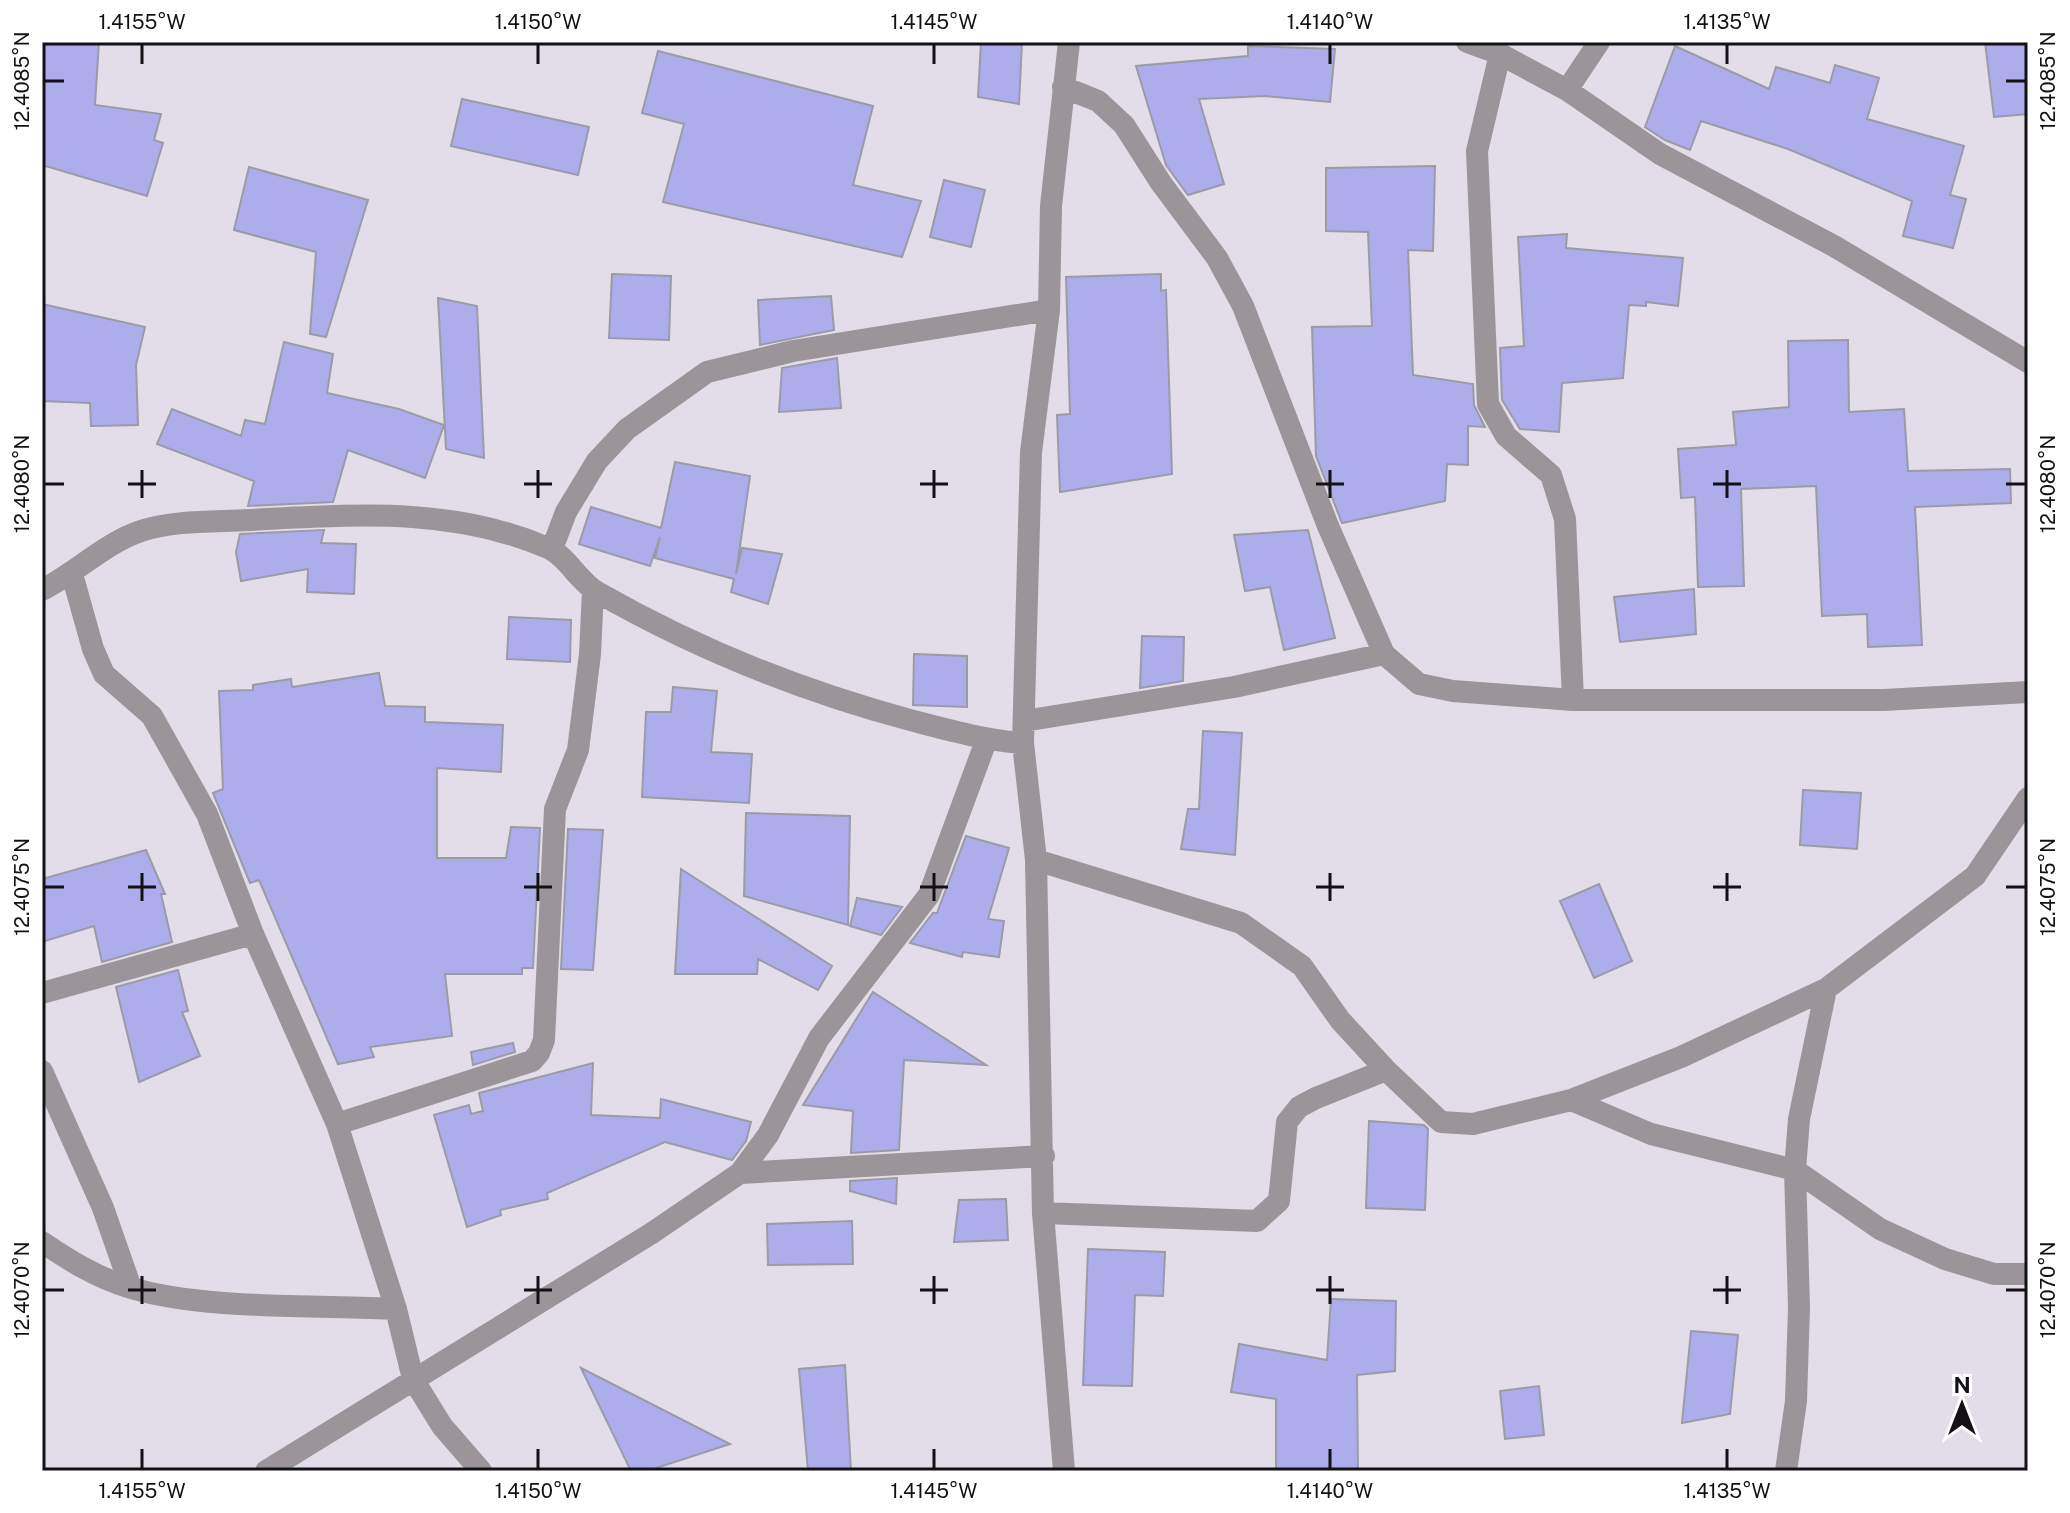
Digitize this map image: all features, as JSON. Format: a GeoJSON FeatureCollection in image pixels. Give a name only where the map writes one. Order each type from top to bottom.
{"type":"FeatureCollection","features":[{"type":"Feature","properties":{"kind":"street"},"geometry":{"type":"LineString","coordinates":[[1064,1471],[1043,1213],[1036,860],[1023,732],[1031,452],[1049,310],[1051,206],[1069,42]]}},
{"type":"Feature","properties":{"kind":"street"},"geometry":{"type":"LineString","coordinates":[[1467,42],[1500,54],[1567,90],[1660,154],[1834,246],[2028,362]]}},
{"type":"Feature","properties":{"kind":"street"},"geometry":{"type":"LineString","coordinates":[[1567,90],[1599,42]]}},
{"type":"Feature","properties":{"kind":"street"},"geometry":{"type":"LineString","coordinates":[[1500,54],[1477,151],[1488,404],[1506,436],[1551,475],[1565,519],[1573,700]]}},
{"type":"Feature","properties":{"kind":"street"},"geometry":{"type":"LineString","coordinates":[[1063,87],[1098,101],[1124,125],[1161,183],[1217,258],[1243,306],[1328,526],[1384,654],[1419,684],[1453,691],[1573,700],[1884,700],[2028,692]]}},
{"type":"Feature","properties":{"kind":"street"},"geometry":{"type":"LineString","coordinates":[[552,549],[566,512],[597,461],[627,429],[707,372],[793,351],[1049,310]]}},
{"type":"Feature","properties":{"kind":"street"},"geometry":{"type":"LineString","coordinates":[[42,590],[72,574],[118,541],[142,531],[184,524],[275,519],[397,514],[437,516],[490,526],[552,549],[593,590],[691,640],[830,699],[986,741],[1384,654]]}},
{"type":"Feature","properties":{"kind":"street"},"geometry":{"type":"LineString","coordinates":[[72,574],[93,649],[104,674],[152,716],[207,814],[253,934],[337,1124],[396,1309],[413,1379],[442,1426],[481,1471]]}},
{"type":"Feature","properties":{"kind":"street"},"geometry":{"type":"LineString","coordinates":[[337,1124],[532,1061],[539,1053],[544,1040],[555,809],[578,750],[590,654],[593,590]]}},
{"type":"Feature","properties":{"kind":"street"},"geometry":{"type":"LineString","coordinates":[[266,1471],[652,1233],[740,1173],[768,1135],[819,1038],[929,895],[986,741]]}},
{"type":"Feature","properties":{"kind":"street"},"geometry":{"type":"LineString","coordinates":[[1036,860],[1241,923],[1302,966],[1340,1020],[1386,1070],[1441,1122],[1473,1124],[1571,1100],[1681,1057],[1826,989],[1975,876],[2028,798]]}},
{"type":"Feature","properties":{"kind":"street"},"geometry":{"type":"LineString","coordinates":[[42,993],[253,934]]}},
{"type":"Feature","properties":{"kind":"street"},"geometry":{"type":"LineString","coordinates":[[1786,1471],[1796,1401],[1799,1307],[1795,1170],[1799,1119],[1826,989]]}},
{"type":"Feature","properties":{"kind":"street"},"geometry":{"type":"LineString","coordinates":[[1043,1213],[1257,1221],[1279,1201],[1287,1122],[1299,1107],[1386,1070]]}},
{"type":"Feature","properties":{"kind":"street"},"geometry":{"type":"LineString","coordinates":[[42,1071],[103,1208],[131,1288]]}},
{"type":"Feature","properties":{"kind":"street"},"geometry":{"type":"LineString","coordinates":[[1571,1100],[1651,1134],[1795,1170],[1880,1229],[1945,1259],[1994,1274],[2028,1274]]}},
{"type":"Feature","properties":{"kind":"street"},"geometry":{"type":"LineString","coordinates":[[740,1173],[1044,1156]]}},
{"type":"Feature","properties":{"kind":"street"},"geometry":{"type":"LineString","coordinates":[[42,1242],[78,1267],[131,1288],[203,1300],[396,1309]]}},
{"type":"Feature","properties":{"kind":"building"},"geometry":{"type":"Polygon","coordinates":[[[42,42],[99,42],[95,105],[161,114],[154,140],[163,143],[147,196],[42,165],[42,42]]]}},
{"type":"Feature","properties":{"kind":"building"},"geometry":{"type":"Polygon","coordinates":[[[981,42],[1022,42],[1019,104],[978,97],[981,42]]]}},
{"type":"Feature","properties":{"kind":"building"},"geometry":{"type":"Polygon","coordinates":[[[1985,42],[2028,42],[2028,114],[1994,117],[1985,42]]]}},
{"type":"Feature","properties":{"kind":"building"},"geometry":{"type":"Polygon","coordinates":[[[1248,46],[1335,49],[1330,102],[1265,96],[1199,99],[1224,184],[1188,195],[1166,165],[1136,66],[1248,56],[1248,46]]]}},
{"type":"Feature","properties":{"kind":"building"},"geometry":{"type":"Polygon","coordinates":[[[1675,46],[1769,89],[1776,67],[1830,83],[1835,65],[1879,78],[1867,119],[1964,146],[1950,195],[1966,199],[1953,248],[1903,236],[1912,201],[1788,149],[1701,121],[1690,150],[1665,140],[1645,127],[1675,46]]]}},
{"type":"Feature","properties":{"kind":"building"},"geometry":{"type":"Polygon","coordinates":[[[658,51],[873,106],[853,185],[921,201],[902,257],[663,202],[684,124],[642,113],[658,51]]]}},
{"type":"Feature","properties":{"kind":"building"},"geometry":{"type":"Polygon","coordinates":[[[462,99],[589,127],[578,175],[451,146],[462,99]]]}},
{"type":"Feature","properties":{"kind":"building"},"geometry":{"type":"Polygon","coordinates":[[[1435,166],[1433,251],[1408,250],[1413,375],[1473,384],[1474,405],[1485,427],[1468,426],[1468,465],[1447,464],[1445,501],[1342,523],[1316,456],[1312,327],[1372,326],[1368,232],[1326,231],[1326,168],[1435,166]]]}},
{"type":"Feature","properties":{"kind":"building"},"geometry":{"type":"Polygon","coordinates":[[[249,167],[368,200],[326,337],[310,334],[316,252],[234,230],[249,167]]]}},
{"type":"Feature","properties":{"kind":"building"},"geometry":{"type":"Polygon","coordinates":[[[944,180],[985,190],[971,247],[930,237],[944,180]]]}},
{"type":"Feature","properties":{"kind":"building"},"geometry":{"type":"Polygon","coordinates":[[[1567,234],[1566,248],[1683,258],[1678,306],[1646,302],[1646,306],[1629,305],[1623,378],[1562,383],[1559,432],[1520,429],[1502,400],[1500,348],[1524,346],[1518,237],[1567,234]]]}},
{"type":"Feature","properties":{"kind":"building"},"geometry":{"type":"Polygon","coordinates":[[[612,274],[671,276],[669,340],[609,338],[612,274]]]}},
{"type":"Feature","properties":{"kind":"building"},"geometry":{"type":"Polygon","coordinates":[[[1161,274],[1161,291],[1166,290],[1172,474],[1060,492],[1057,415],[1070,414],[1066,277],[1161,274]]]}},
{"type":"Feature","properties":{"kind":"building"},"geometry":{"type":"Polygon","coordinates":[[[831,296],[834,330],[760,345],[758,300],[831,296]]]}},
{"type":"Feature","properties":{"kind":"building"},"geometry":{"type":"Polygon","coordinates":[[[438,298],[477,306],[484,458],[446,449],[438,298]]]}},
{"type":"Feature","properties":{"kind":"building"},"geometry":{"type":"Polygon","coordinates":[[[42,304],[145,327],[136,365],[138,425],[91,426],[90,403],[42,401],[42,304]]]}},
{"type":"Feature","properties":{"kind":"building"},"geometry":{"type":"Polygon","coordinates":[[[1848,340],[1849,412],[1904,409],[1908,471],[2010,469],[2011,503],[1915,507],[1922,645],[1868,647],[1867,614],[1822,616],[1816,486],[1741,489],[1744,586],[1698,587],[1695,497],[1681,498],[1678,449],[1736,445],[1733,412],[1789,407],[1788,341],[1848,340]]]}},
{"type":"Feature","properties":{"kind":"building"},"geometry":{"type":"Polygon","coordinates":[[[284,342],[333,354],[327,393],[399,409],[444,425],[425,478],[348,450],[333,502],[248,506],[254,481],[157,444],[172,409],[241,436],[245,420],[265,424],[284,342]]]}},
{"type":"Feature","properties":{"kind":"building"},"geometry":{"type":"Polygon","coordinates":[[[837,358],[841,408],[779,412],[782,368],[837,358]]]}},
{"type":"Feature","properties":{"kind":"building"},"geometry":{"type":"Polygon","coordinates":[[[675,462],[750,476],[736,574],[742,548],[782,554],[768,604],[731,592],[734,579],[655,558],[660,537],[650,566],[579,544],[591,507],[661,528],[675,462]]]}},
{"type":"Feature","properties":{"kind":"building"},"geometry":{"type":"Polygon","coordinates":[[[324,530],[321,543],[356,544],[354,594],[307,592],[308,569],[241,581],[236,552],[240,534],[324,530]]]}},
{"type":"Feature","properties":{"kind":"building"},"geometry":{"type":"Polygon","coordinates":[[[1308,530],[1335,638],[1284,650],[1270,587],[1245,591],[1234,535],[1308,530]]]}},
{"type":"Feature","properties":{"kind":"building"},"geometry":{"type":"Polygon","coordinates":[[[1694,589],[1696,634],[1620,642],[1614,597],[1694,589]]]}},
{"type":"Feature","properties":{"kind":"building"},"geometry":{"type":"Polygon","coordinates":[[[509,617],[571,620],[570,662],[507,659],[509,617]]]}},
{"type":"Feature","properties":{"kind":"building"},"geometry":{"type":"Polygon","coordinates":[[[1142,636],[1184,637],[1183,681],[1140,688],[1142,636]]]}},
{"type":"Feature","properties":{"kind":"building"},"geometry":{"type":"Polygon","coordinates":[[[914,654],[967,656],[967,707],[913,705],[914,654]]]}},
{"type":"Feature","properties":{"kind":"building"},"geometry":{"type":"Polygon","coordinates":[[[379,673],[385,706],[425,707],[425,722],[503,725],[501,772],[437,768],[437,858],[506,858],[511,827],[540,828],[533,968],[522,968],[522,974],[445,974],[452,1036],[370,1047],[374,1057],[338,1064],[259,880],[250,883],[213,793],[223,789],[219,691],[253,690],[253,685],[291,679],[292,687],[379,673]]]}},
{"type":"Feature","properties":{"kind":"building"},"geometry":{"type":"Polygon","coordinates":[[[673,687],[717,691],[711,752],[752,754],[749,803],[642,797],[646,712],[671,712],[673,687]]]}},
{"type":"Feature","properties":{"kind":"building"},"geometry":{"type":"Polygon","coordinates":[[[1203,731],[1242,733],[1235,855],[1181,849],[1188,809],[1199,809],[1203,731]]]}},
{"type":"Feature","properties":{"kind":"building"},"geometry":{"type":"Polygon","coordinates":[[[1803,790],[1861,793],[1857,849],[1800,845],[1803,790]]]}},
{"type":"Feature","properties":{"kind":"building"},"geometry":{"type":"Polygon","coordinates":[[[746,813],[850,816],[848,925],[744,896],[746,813]]]}},
{"type":"Feature","properties":{"kind":"building"},"geometry":{"type":"Polygon","coordinates":[[[568,829],[603,830],[593,970],[561,969],[568,829]]]}},
{"type":"Feature","properties":{"kind":"building"},"geometry":{"type":"Polygon","coordinates":[[[966,836],[1009,848],[988,919],[1004,921],[999,957],[963,952],[962,957],[910,943],[933,913],[937,913],[966,836]]]}},
{"type":"Feature","properties":{"kind":"building"},"geometry":{"type":"Polygon","coordinates":[[[146,850],[165,894],[161,894],[172,942],[102,962],[94,926],[42,942],[42,879],[146,850]]]}},
{"type":"Feature","properties":{"kind":"building"},"geometry":{"type":"Polygon","coordinates":[[[681,869],[832,966],[818,990],[758,959],[757,974],[675,974],[681,869]]]}},
{"type":"Feature","properties":{"kind":"building"},"geometry":{"type":"Polygon","coordinates":[[[1599,884],[1632,961],[1594,978],[1560,901],[1599,884]]]}},
{"type":"Feature","properties":{"kind":"building"},"geometry":{"type":"Polygon","coordinates":[[[857,898],[902,907],[881,935],[850,926],[857,898]]]}},
{"type":"Feature","properties":{"kind":"building"},"geometry":{"type":"Polygon","coordinates":[[[178,970],[188,1011],[182,1012],[200,1056],[139,1082],[116,987],[178,970]]]}},
{"type":"Feature","properties":{"kind":"building"},"geometry":{"type":"Polygon","coordinates":[[[873,992],[986,1065],[904,1060],[899,1150],[851,1153],[853,1111],[803,1105],[873,992]]]}},
{"type":"Feature","properties":{"kind":"building"},"geometry":{"type":"Polygon","coordinates":[[[513,1043],[515,1052],[473,1065],[471,1052],[513,1043]]]}},
{"type":"Feature","properties":{"kind":"building"},"geometry":{"type":"Polygon","coordinates":[[[593,1063],[591,1115],[660,1118],[661,1099],[751,1122],[746,1141],[732,1160],[665,1142],[547,1193],[548,1199],[500,1210],[501,1215],[467,1227],[434,1115],[469,1105],[471,1114],[483,1111],[479,1093],[593,1063]]]}},
{"type":"Feature","properties":{"kind":"building"},"geometry":{"type":"Polygon","coordinates":[[[1369,1121],[1424,1125],[1428,1129],[1425,1210],[1366,1208],[1369,1121]]]}},
{"type":"Feature","properties":{"kind":"building"},"geometry":{"type":"Polygon","coordinates":[[[897,1178],[896,1204],[850,1191],[850,1181],[897,1178]]]}},
{"type":"Feature","properties":{"kind":"building"},"geometry":{"type":"Polygon","coordinates":[[[1006,1199],[1008,1240],[954,1242],[959,1200],[1006,1199]]]}},
{"type":"Feature","properties":{"kind":"building"},"geometry":{"type":"Polygon","coordinates":[[[852,1221],[853,1264],[768,1265],[767,1224],[852,1221]]]}},
{"type":"Feature","properties":{"kind":"building"},"geometry":{"type":"Polygon","coordinates":[[[1088,1249],[1165,1252],[1163,1296],[1135,1295],[1132,1386],[1083,1385],[1088,1249]]]}},
{"type":"Feature","properties":{"kind":"building"},"geometry":{"type":"Polygon","coordinates":[[[1331,1299],[1396,1301],[1395,1371],[1357,1375],[1358,1471],[1276,1471],[1276,1399],[1231,1392],[1239,1344],[1327,1360],[1331,1299]]]}},
{"type":"Feature","properties":{"kind":"building"},"geometry":{"type":"Polygon","coordinates":[[[1691,1331],[1738,1335],[1730,1414],[1682,1423],[1691,1331]]]}},
{"type":"Feature","properties":{"kind":"building"},"geometry":{"type":"Polygon","coordinates":[[[845,1365],[851,1471],[808,1471],[799,1369],[845,1365]]]}},
{"type":"Feature","properties":{"kind":"building"},"geometry":{"type":"Polygon","coordinates":[[[581,1368],[730,1444],[647,1471],[631,1471],[581,1368]]]}},
{"type":"Feature","properties":{"kind":"building"},"geometry":{"type":"Polygon","coordinates":[[[1539,1386],[1544,1435],[1505,1439],[1500,1391],[1539,1386]]]}}]}
